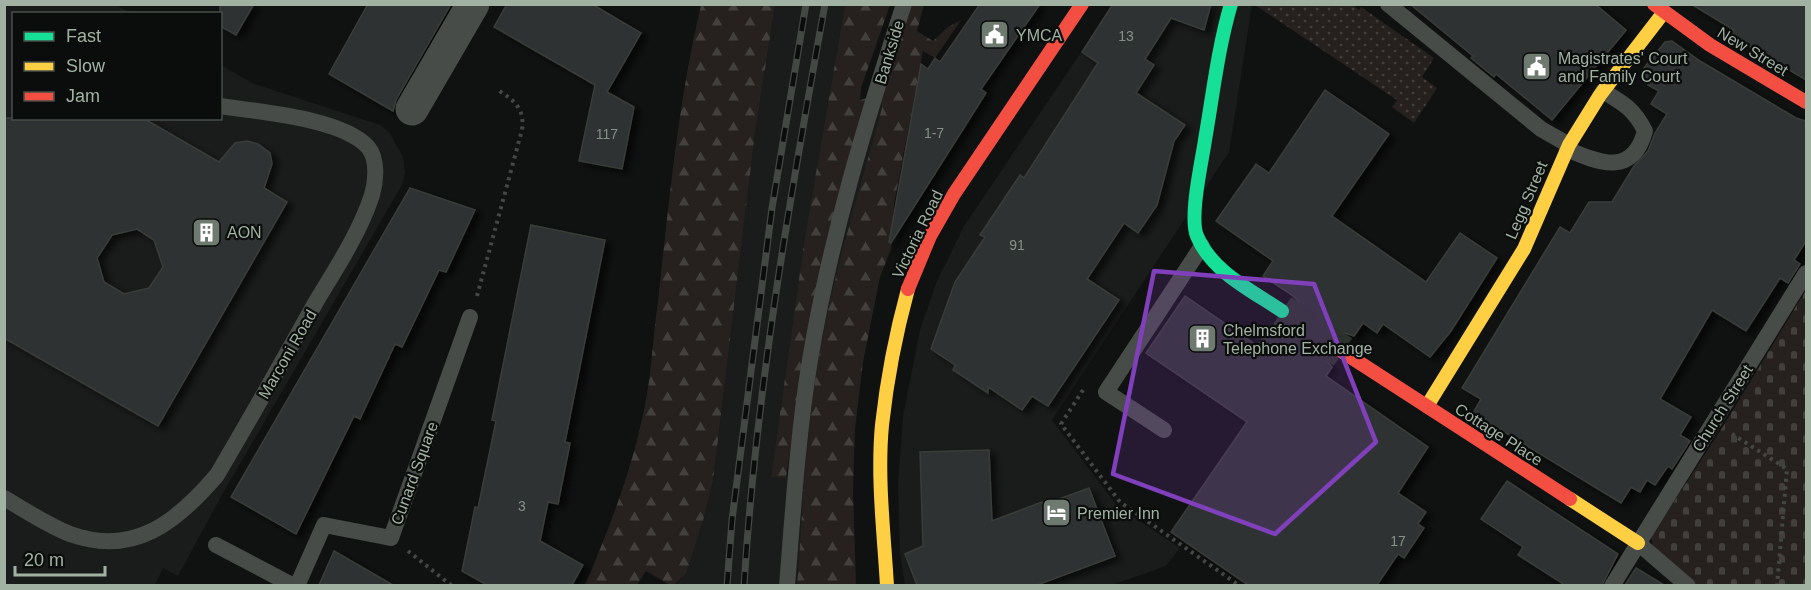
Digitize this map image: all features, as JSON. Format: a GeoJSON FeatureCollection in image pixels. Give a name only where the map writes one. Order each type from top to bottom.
{"type":"FeatureCollection","features":[{"type":"Feature","properties":{"kind":"street"},"geometry":{"type":"LineString","coordinates":[[412,109],[473,4]]}},
{"type":"Feature","properties":{"kind":"street","name":"Victoria Road"},"geometry":{"type":"LineString","coordinates":[[886,585],[881,480],[882,426],[897,329],[909,284],[930,236],[954,194],[1082,4]]}},
{"type":"Feature","properties":{"kind":"street"},"geometry":{"type":"LineString","coordinates":[[1231,4],[1223,32],[1195,202],[1196,234],[1211,259],[1227,274],[1282,311]]}},
{"type":"Feature","properties":{"kind":"street","name":"Legg Street"},"geometry":{"type":"LineString","coordinates":[[1427,406],[1524,249],[1568,147],[1659,8]]}},
{"type":"Feature","properties":{"kind":"street","name":"New Street"},"geometry":{"type":"LineString","coordinates":[[1659,8],[1710,45],[1806,102]]}},
{"type":"Feature","properties":{"kind":"street","name":"Cottage Place"},"geometry":{"type":"LineString","coordinates":[[1343,352],[1638,543]]}},
{"type":"Feature","properties":{"kind":"lane","name":"Bankside"},"geometry":{"type":"LineString","coordinates":[[787,585],[796,477],[810,360],[845,205],[874,99],[904,4]]}},
{"type":"Feature","properties":{"kind":"lane"},"geometry":{"type":"LineString","coordinates":[[1388,4],[1541,129],[1568,147],[1600,162],[1618,163],[1632,158],[1642,144],[1645,131],[1637,115],[1603,91]]}},
{"type":"Feature","properties":{"kind":"lane","name":"Marconi Road"},"geometry":{"type":"LineString","coordinates":[[4,498],[69,534],[102,542],[124,541],[164,525],[194,502],[217,475],[348,247],[372,193],[376,169],[370,149],[356,136],[337,128],[303,119],[222,106]]}},
{"type":"Feature","properties":{"kind":"lane"},"geometry":{"type":"LineString","coordinates":[[1164,430],[1106,392],[1202,246]]}},
{"type":"Feature","properties":{"kind":"lane","name":"Church Street"},"geometry":{"type":"LineString","coordinates":[[1612,585],[1806,273]]}},
{"type":"Feature","properties":{"kind":"lane","name":"Cunard Square"},"geometry":{"type":"LineString","coordinates":[[296,585],[324,525],[391,538],[470,317]]}},
{"type":"Feature","properties":{"kind":"lane"},"geometry":{"type":"LineString","coordinates":[[1638,543],[1688,585]]}},
{"type":"Feature","properties":{"kind":"lane"},"geometry":{"type":"LineString","coordinates":[[216,545],[296,585]]}},
{"type":"Feature","properties":{"kind":"path"},"geometry":{"type":"LineString","coordinates":[[470,317],[524,118],[520,108],[498,90]]}},
{"type":"Feature","properties":{"kind":"path"},"geometry":{"type":"LineString","coordinates":[[1713,423],[1787,468],[1777,585]]}},
{"type":"Feature","properties":{"kind":"path"},"geometry":{"type":"LineString","coordinates":[[391,538],[452,585]]}},
{"type":"Feature","properties":{"kind":"highlighted area"},"geometry":{"type":"Polygon","coordinates":[[[1154,271],[1314,284],[1376,442],[1275,534],[1113,474],[1154,271]]]}},
{"type":"Feature","properties":{"kind":"shaded area"},"geometry":{"type":"Polygon","coordinates":[[[4,5],[116,5],[129,12],[12,12],[12,120],[222,120],[222,66],[252,83],[380,125],[389,132],[403,157],[405,172],[402,185],[223,493],[178,576],[163,568],[155,585],[5,585],[4,5]]]}},
{"type":"Feature","properties":{"kind":"shaded area"},"geometry":{"type":"Polygon","coordinates":[[[775,5],[845,5],[805,236],[771,477],[787,477],[803,361],[880,101],[882,108],[809,435],[797,585],[674,586],[686,574],[713,481],[755,133],[775,5]]]}},
{"type":"Feature","properties":{"kind":"shaded area"},"geometry":{"type":"Polygon","coordinates":[[[1113,5],[1252,5],[1229,152],[1052,420],[1117,506],[1180,548],[1166,566],[1112,585],[905,586],[900,553],[898,484],[903,416],[920,330],[937,281],[964,226],[1113,5]]]}},
{"type":"Feature","properties":{"kind":"green space"},"geometry":{"type":"Polygon","coordinates":[[[701,5],[775,5],[755,133],[713,481],[686,574],[674,585],[646,571],[637,585],[585,585],[620,496],[645,405],[680,115],[701,5]]]}},
{"type":"Feature","properties":{"kind":"green space"},"geometry":{"type":"Polygon","coordinates":[[[845,5],[890,5],[861,88],[860,100],[868,98],[803,361],[786,478],[771,477],[805,236],[845,5]]]}},
{"type":"Feature","properties":{"kind":"green space"},"geometry":{"type":"Polygon","coordinates":[[[912,5],[924,5],[917,31],[933,41],[948,27],[961,20],[935,58],[923,51],[894,204],[891,249],[880,277],[863,362],[855,429],[853,491],[856,585],[797,586],[808,438],[820,350],[840,259],[882,108],[880,101],[912,5]]]}},
{"type":"Feature","properties":{"kind":"green space"},"geometry":{"type":"Polygon","coordinates":[[[1255,5],[1353,5],[1359,10],[1361,7],[1434,58],[1422,77],[1437,88],[1414,123],[1392,107],[1397,100],[1255,5]]]}},
{"type":"Feature","properties":{"kind":"green space"},"geometry":{"type":"Polygon","coordinates":[[[1806,290],[1806,585],[1696,585],[1654,549],[1651,537],[1722,428],[1806,290]]]}},
{"type":"Feature","properties":{"kind":"building"},"geometry":{"type":"Polygon","coordinates":[[[220,4],[254,4],[236,35],[222,27],[222,12],[220,12],[220,4]]]}},
{"type":"Feature","properties":{"kind":"building"},"geometry":{"type":"Polygon","coordinates":[[[368,4],[451,4],[396,100],[393,111],[329,74],[368,4]]]}},
{"type":"Feature","properties":{"kind":"building"},"geometry":{"type":"Polygon","coordinates":[[[507,4],[592,4],[641,33],[607,92],[634,107],[622,169],[579,161],[595,85],[494,27],[507,4]]]}},
{"type":"Feature","properties":{"kind":"building"},"geometry":{"type":"Polygon","coordinates":[[[980,4],[1040,4],[981,89],[986,93],[891,243],[889,242],[921,64],[928,69],[935,58],[940,62],[980,4]]]}},
{"type":"Feature","properties":{"kind":"building"},"geometry":{"type":"Polygon","coordinates":[[[1113,4],[1211,4],[1204,30],[1171,18],[1145,59],[1154,65],[1136,93],[1185,125],[1174,141],[1157,205],[1138,233],[1124,223],[1087,279],[1119,300],[1048,406],[1032,396],[1022,410],[988,387],[988,393],[953,370],[955,365],[931,349],[955,282],[985,237],[980,235],[1020,175],[1024,178],[1098,63],[1082,52],[1113,4]]]}},
{"type":"Feature","properties":{"kind":"building","name":"Magistrates' Court and Family Court"},"geometry":{"type":"Polygon","coordinates":[[[1410,4],[1595,4],[1626,30],[1552,120],[1496,74],[1494,77],[1471,58],[1473,56],[1410,4]]]}},
{"type":"Feature","properties":{"kind":"building"},"geometry":{"type":"Polygon","coordinates":[[[1691,4],[1806,4],[1806,80],[1725,32],[1734,30],[1691,4]]]}},
{"type":"Feature","properties":{"kind":"building"},"geometry":{"type":"Polygon","coordinates":[[[1672,41],[1700,61],[1796,118],[1806,121],[1806,241],[1794,260],[1800,264],[1788,283],[1780,278],[1746,331],[1712,310],[1660,399],[1691,417],[1680,435],[1690,441],[1672,469],[1668,466],[1655,485],[1647,480],[1640,492],[1631,487],[1621,503],[1473,413],[1481,399],[1462,388],[1560,227],[1570,233],[1589,202],[1612,202],[1634,166],[1648,151],[1655,133],[1667,114],[1651,104],[1659,91],[1648,85],[1644,68],[1665,42],[1672,41]]]}},
{"type":"Feature","properties":{"kind":"building","name":"Chelmsford Telephone Exchange"},"geometry":{"type":"Polygon","coordinates":[[[1325,90],[1389,134],[1332,216],[1426,282],[1460,233],[1497,258],[1451,331],[1430,357],[1383,324],[1377,333],[1363,323],[1354,336],[1345,333],[1335,335],[1328,341],[1324,350],[1326,360],[1332,367],[1326,376],[1428,447],[1398,493],[1426,512],[1418,524],[1424,528],[1404,558],[1398,554],[1377,585],[1248,585],[1171,532],[1247,422],[1146,353],[1185,296],[1258,346],[1271,326],[1281,330],[1291,328],[1297,322],[1301,313],[1299,302],[1263,276],[1273,261],[1216,221],[1256,164],[1269,173],[1325,90]]]}},
{"type":"Feature","properties":{"kind":"building","name":"AON"},"geometry":{"type":"Polygon","coordinates":[[[4,118],[12,118],[12,120],[146,120],[219,162],[235,143],[247,141],[258,144],[270,153],[272,164],[264,188],[287,202],[158,426],[4,338],[4,118]],[[137,229],[112,235],[97,258],[104,282],[124,294],[149,288],[163,267],[154,240],[137,229]]]}},
{"type":"Feature","properties":{"kind":"building"},"geometry":{"type":"Polygon","coordinates":[[[410,188],[475,210],[446,272],[439,270],[402,347],[395,344],[360,419],[354,416],[296,534],[231,497],[410,188]]]}},
{"type":"Feature","properties":{"kind":"building"},"geometry":{"type":"Polygon","coordinates":[[[531,225],[605,240],[565,442],[570,443],[558,504],[548,502],[540,541],[583,565],[572,585],[487,585],[462,571],[496,421],[492,420],[531,225]]]}},
{"type":"Feature","properties":{"kind":"building","name":"Premier Inn"},"geometry":{"type":"Polygon","coordinates":[[[989,450],[992,521],[1042,502],[1043,505],[1089,488],[1115,556],[1037,585],[917,585],[905,554],[923,546],[920,452],[989,450]]]}},
{"type":"Feature","properties":{"kind":"building"},"geometry":{"type":"Polygon","coordinates":[[[1507,481],[1618,554],[1602,585],[1565,585],[1518,555],[1523,547],[1481,519],[1507,481]]]}},
{"type":"Feature","properties":{"kind":"building"},"geometry":{"type":"Polygon","coordinates":[[[334,551],[393,585],[319,585],[334,551]]]}},
{"type":"Feature","properties":{"kind":"building"},"geometry":{"type":"Polygon","coordinates":[[[1636,568],[1664,585],[1625,585],[1636,568]]]}},
{"type":"Feature","properties":{"kind":"tunnel"},"geometry":{"type":"LineString","coordinates":[[1282,311],[1343,352]]}},
{"type":"Feature","properties":{"kind":"railway"},"geometry":{"type":"LineString","coordinates":[[727,586],[732,520],[772,208],[806,4]]}},
{"type":"Feature","properties":{"kind":"railway"},"geometry":{"type":"LineString","coordinates":[[744,586],[749,513],[776,294],[825,4]]}},
{"type":"Feature","properties":{"kind":"traffic: fast"},"geometry":{"type":"LineString","coordinates":[[1231,4],[1219,54],[1199,175],[1195,203],[1195,227],[1204,249],[1222,270],[1245,288],[1282,311]]}},
{"type":"Feature","properties":{"kind":"traffic: slow"},"geometry":{"type":"LineString","coordinates":[[1427,406],[1524,249],[1569,145],[1600,95],[1664,12]]}},
{"type":"Feature","properties":{"kind":"traffic: slow"},"geometry":{"type":"LineString","coordinates":[[887,586],[881,485],[882,425],[892,356],[908,289]]}},
{"type":"Feature","properties":{"kind":"traffic: slow"},"geometry":{"type":"LineString","coordinates":[[1570,499],[1638,543]]}},
{"type":"Feature","properties":{"kind":"traffic: jam"},"geometry":{"type":"LineString","coordinates":[[908,289],[930,236],[954,194],[1082,4]]}},
{"type":"Feature","properties":{"kind":"traffic: jam"},"geometry":{"type":"LineString","coordinates":[[1654,4],[1710,45],[1806,102]]}},
{"type":"Feature","properties":{"kind":"traffic: jam"},"geometry":{"type":"LineString","coordinates":[[1343,352],[1570,499]]}},
{"type":"Feature","properties":{"kind":"place","name":"YMCA"},"geometry":{"type":"Point","coordinates":[995,35]}},
{"type":"Feature","properties":{"kind":"place","name":"Magistrates' Court and Family Court"},"geometry":{"type":"Point","coordinates":[1537,67]}},
{"type":"Feature","properties":{"kind":"place","name":"AON"},"geometry":{"type":"Point","coordinates":[206,232]}},
{"type":"Feature","properties":{"kind":"place","name":"Chelmsford Telephone Exchange"},"geometry":{"type":"Point","coordinates":[1202,339]}},
{"type":"Feature","properties":{"kind":"place","name":"Premier Inn"},"geometry":{"type":"Point","coordinates":[1056,513]}}]}
